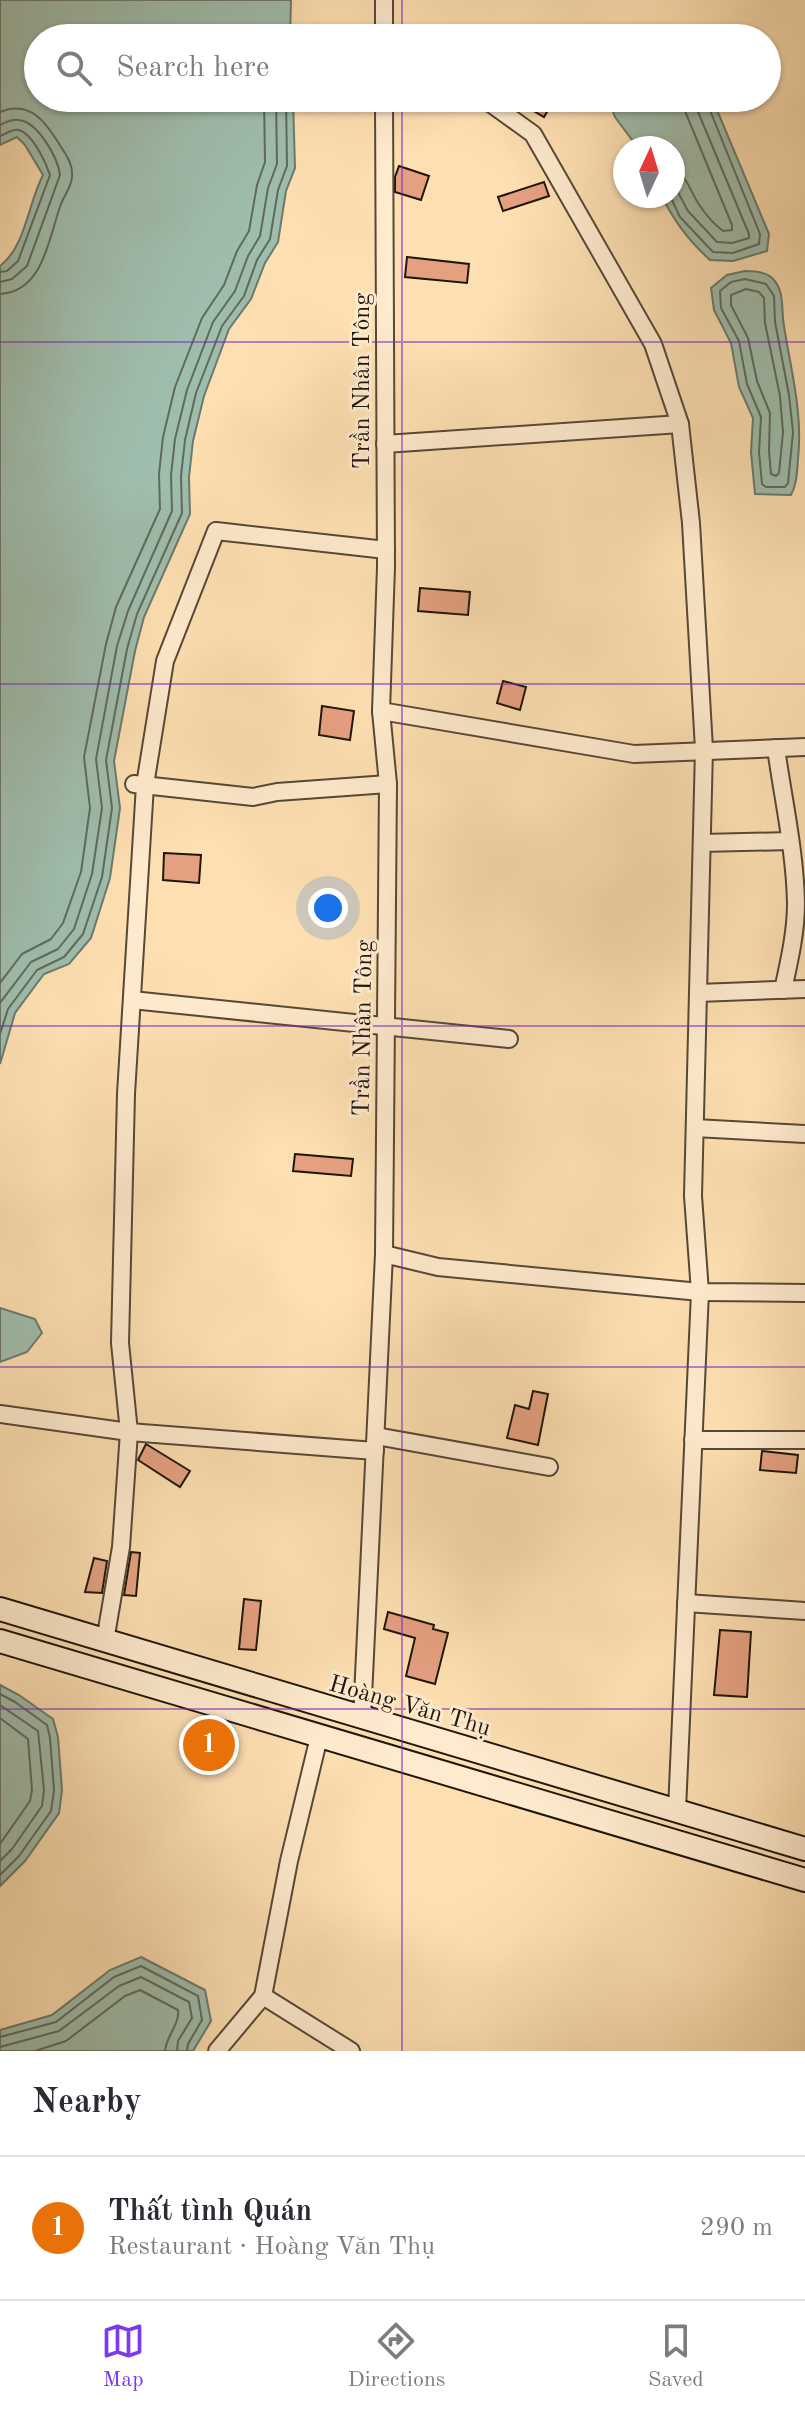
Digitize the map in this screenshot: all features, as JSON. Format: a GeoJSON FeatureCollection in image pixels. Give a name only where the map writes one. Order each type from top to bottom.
{"type":"FeatureCollection","features":[{"type":"Feature","properties":{"kind":"main road","name":"Hoàng Văn Thụ"},"geometry":{"type":"LineString","coordinates":[[0,1609],[805,1849]]}},
{"type":"Feature","properties":{"kind":"main road"},"geometry":{"type":"LineString","coordinates":[[0,1641],[805,1880]]}},
{"type":"Feature","properties":{"kind":"main road"},"geometry":{"type":"LineString","coordinates":[[370,1720],[370,1752]]}},
{"type":"Feature","properties":{"kind":"street"},"geometry":{"type":"LineString","coordinates":[[384,0],[384,24]]}},
{"type":"Feature","properties":{"kind":"street","name":"Trần Nhân Tông"},"geometry":{"type":"LineString","coordinates":[[370,1720],[384,1254],[388,784],[381,711],[386,550],[384,112]]}},
{"type":"Feature","properties":{"kind":"street"},"geometry":{"type":"LineString","coordinates":[[502,112],[533,134],[653,344],[680,424],[691,523],[704,749],[693,1196],[700,1292],[677,1810]]}},
{"type":"Feature","properties":{"kind":"street"},"geometry":{"type":"LineString","coordinates":[[385,444],[680,424]]}},
{"type":"Feature","properties":{"kind":"street"},"geometry":{"type":"LineString","coordinates":[[105,1641],[121,1547],[129,1432],[120,1343],[126,1094],[140,785],[165,661],[216,531],[386,550]]}},
{"type":"Feature","properties":{"kind":"street"},"geometry":{"type":"LineString","coordinates":[[381,711],[634,754],[805,747]]}},
{"type":"Feature","properties":{"kind":"street"},"geometry":{"type":"LineString","coordinates":[[776,748],[796,906],[790,961],[783,990]]}},
{"type":"Feature","properties":{"kind":"street"},"geometry":{"type":"LineString","coordinates":[[140,785],[253,797],[277,792],[388,784]]}},
{"type":"Feature","properties":{"kind":"street"},"geometry":{"type":"LineString","coordinates":[[702,843],[790,841]]}},
{"type":"Feature","properties":{"kind":"street"},"geometry":{"type":"LineString","coordinates":[[698,993],[805,989]]}},
{"type":"Feature","properties":{"kind":"street"},"geometry":{"type":"LineString","coordinates":[[132,1000],[509,1039]]}},
{"type":"Feature","properties":{"kind":"street"},"geometry":{"type":"LineString","coordinates":[[695,1128],[805,1134]]}},
{"type":"Feature","properties":{"kind":"street"},"geometry":{"type":"LineString","coordinates":[[384,1254],[438,1267],[700,1292],[805,1293]]}},
{"type":"Feature","properties":{"kind":"street"},"geometry":{"type":"LineString","coordinates":[[0,1414],[129,1432],[376,1444],[549,1467]]}},
{"type":"Feature","properties":{"kind":"street"},"geometry":{"type":"LineString","coordinates":[[693,1440],[805,1440]]}},
{"type":"Feature","properties":{"kind":"street"},"geometry":{"type":"LineString","coordinates":[[686,1603],[805,1611]]}},
{"type":"Feature","properties":{"kind":"street"},"geometry":{"type":"LineString","coordinates":[[217,2051],[263,1996],[289,1861],[319,1737]]}},
{"type":"Feature","properties":{"kind":"street"},"geometry":{"type":"LineString","coordinates":[[263,1996],[351,2051]]}},
{"type":"Feature","properties":{"kind":"water"},"geometry":{"type":"Polygon","coordinates":[[[0,0],[291,0],[290,24],[24,24],[24,112],[293,112],[295,168],[286,191],[278,242],[265,263],[251,299],[229,329],[204,396],[193,441],[189,477],[190,514],[144,617],[114,761],[120,808],[110,878],[91,938],[69,964],[44,974],[15,1013],[0,1064],[0,266],[16,247],[43,175],[17,137],[0,145],[0,0]]]}},
{"type":"Feature","properties":{"kind":"water"},"geometry":{"type":"Polygon","coordinates":[[[613,112],[718,112],[769,234],[767,251],[733,261],[710,260],[677,223],[669,208],[685,208],[685,136],[629,136],[613,112]]]}},
{"type":"Feature","properties":{"kind":"water"},"geometry":{"type":"Polygon","coordinates":[[[760,272],[770,277],[781,295],[799,425],[797,473],[791,495],[755,494],[751,452],[753,418],[739,387],[731,343],[714,310],[711,288],[727,275],[760,272]]]}},
{"type":"Feature","properties":{"kind":"water"},"geometry":{"type":"Polygon","coordinates":[[[0,1308],[35,1319],[42,1333],[27,1352],[0,1362],[0,1308]]]}},
{"type":"Feature","properties":{"kind":"water"},"geometry":{"type":"Polygon","coordinates":[[[0,1685],[53,1719],[58,1737],[62,1790],[59,1813],[25,1861],[0,1886],[0,1685]]]}},
{"type":"Feature","properties":{"kind":"water"},"geometry":{"type":"Polygon","coordinates":[[[141,1957],[205,1990],[211,2021],[193,2051],[0,2051],[0,2030],[52,2015],[110,1970],[141,1957]]]}},
{"type":"Feature","properties":{"kind":"building"},"geometry":{"type":"Polygon","coordinates":[[[399,166],[429,176],[421,200],[395,192],[399,166]]]}},
{"type":"Feature","properties":{"kind":"building"},"geometry":{"type":"Polygon","coordinates":[[[544,182],[549,196],[503,211],[498,197],[544,182]]]}},
{"type":"Feature","properties":{"kind":"building"},"geometry":{"type":"Polygon","coordinates":[[[407,257],[469,264],[467,283],[405,277],[407,257]]]}},
{"type":"Feature","properties":{"kind":"building"},"geometry":{"type":"Polygon","coordinates":[[[420,588],[470,592],[468,615],[418,611],[420,588]]]}},
{"type":"Feature","properties":{"kind":"building"},"geometry":{"type":"Polygon","coordinates":[[[503,681],[526,687],[520,710],[497,703],[503,681]]]}},
{"type":"Feature","properties":{"kind":"building"},"geometry":{"type":"Polygon","coordinates":[[[322,706],[354,711],[350,740],[319,735],[322,706]]]}},
{"type":"Feature","properties":{"kind":"building"},"geometry":{"type":"Polygon","coordinates":[[[164,853],[201,855],[199,883],[163,880],[164,853]]]}},
{"type":"Feature","properties":{"kind":"building"},"geometry":{"type":"Polygon","coordinates":[[[295,1154],[353,1159],[351,1176],[293,1171],[295,1154]]]}},
{"type":"Feature","properties":{"kind":"building"},"geometry":{"type":"Polygon","coordinates":[[[533,1391],[548,1394],[538,1445],[507,1438],[515,1405],[529,1409],[533,1391]]]}},
{"type":"Feature","properties":{"kind":"building"},"geometry":{"type":"Polygon","coordinates":[[[146,1444],[190,1471],[180,1487],[138,1460],[146,1444]]]}},
{"type":"Feature","properties":{"kind":"building"},"geometry":{"type":"Polygon","coordinates":[[[762,1451],[798,1455],[796,1473],[760,1470],[762,1451]]]}},
{"type":"Feature","properties":{"kind":"building"},"geometry":{"type":"Polygon","coordinates":[[[131,1552],[140,1553],[136,1596],[124,1595],[131,1552]]]}},
{"type":"Feature","properties":{"kind":"building"},"geometry":{"type":"Polygon","coordinates":[[[94,1558],[107,1561],[102,1593],[85,1592],[94,1558]]]}},
{"type":"Feature","properties":{"kind":"building"},"geometry":{"type":"Polygon","coordinates":[[[244,1599],[261,1601],[256,1650],[239,1649],[244,1599]]]}},
{"type":"Feature","properties":{"kind":"building"},"geometry":{"type":"Polygon","coordinates":[[[388,1612],[434,1625],[433,1629],[448,1633],[435,1684],[406,1676],[415,1638],[384,1629],[388,1612]]]}},
{"type":"Feature","properties":{"kind":"building"},"geometry":{"type":"Polygon","coordinates":[[[720,1630],[751,1632],[747,1697],[714,1695],[720,1630]]]}},
{"type":"Feature","properties":{"kind":"building"},"geometry":{"type":"Polygon","coordinates":[[[203,1720],[231,1730],[216,1771],[188,1761],[203,1720]]]}},
{"type":"Feature","properties":{"kind":"place","name":"Thất tình Quán"},"geometry":{"type":"Point","coordinates":[209,1745]}}]}
